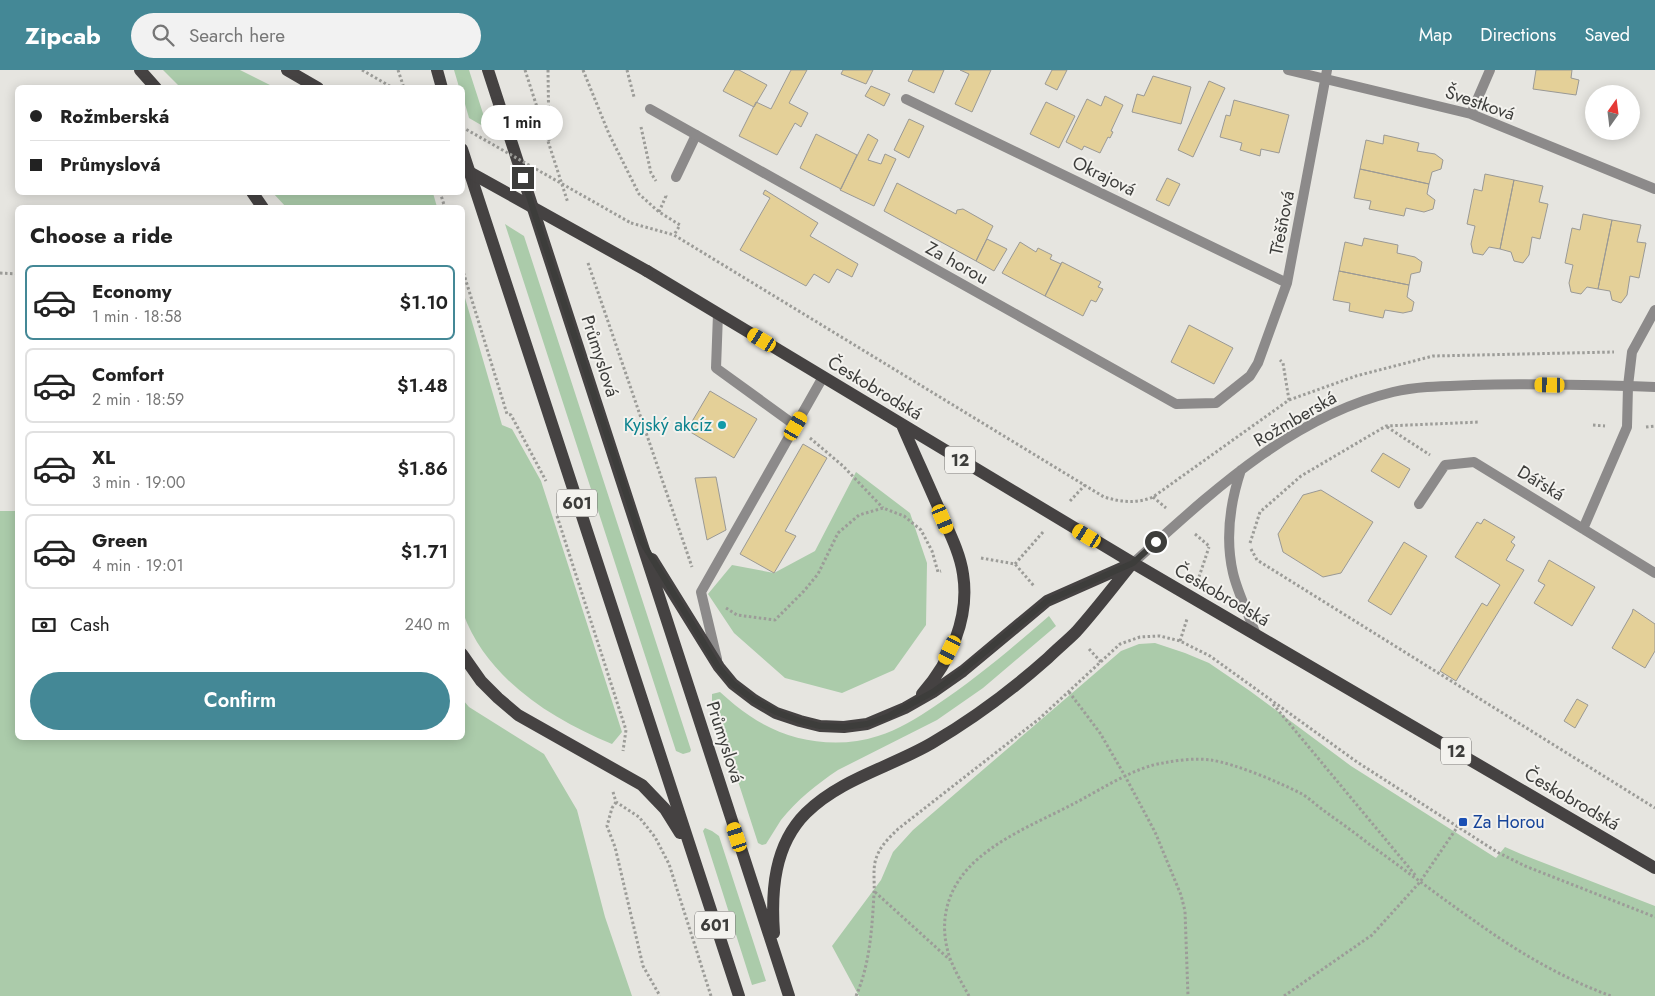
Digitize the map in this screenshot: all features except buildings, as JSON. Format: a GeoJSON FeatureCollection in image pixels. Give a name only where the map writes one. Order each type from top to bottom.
{"type":"FeatureCollection","features":[{"type":"Feature","properties":{"kind":"main road"},"geometry":{"type":"LineString","coordinates":[[140,70],[153,85]]}},
{"type":"Feature","properties":{"kind":"main road"},"geometry":{"type":"LineString","coordinates":[[287,70],[313,85]]}},
{"type":"Feature","properties":{"kind":"main road"},"geometry":{"type":"LineString","coordinates":[[437,70],[441,85]]}},
{"type":"Feature","properties":{"kind":"main road","name":"Průmyslová"},"geometry":{"type":"LineString","coordinates":[[488,70],[789,996]]}},
{"type":"Feature","properties":{"kind":"main road","name":"601"},"geometry":{"type":"LineString","coordinates":[[465,158],[738,995]]}},
{"type":"Feature","properties":{"kind":"main road","name":"Českobrodská"},"geometry":{"type":"LineString","coordinates":[[465,170],[647,271],[1133,563],[1655,868]]}},
{"type":"Feature","properties":{"kind":"main road"},"geometry":{"type":"LineString","coordinates":[[902,425],[961,564],[965,593],[959,628],[943,664],[934,681],[922,695],[905,708]]}},
{"type":"Feature","properties":{"kind":"main road"},"geometry":{"type":"LineString","coordinates":[[642,542],[719,668],[733,684],[754,700],[776,712],[820,726],[844,727],[867,724],[905,708],[933,692],[962,671],[1047,601],[1133,563]]}},
{"type":"Feature","properties":{"kind":"main road"},"geometry":{"type":"LineString","coordinates":[[776,955],[773,910],[774,885],[778,864],[783,846],[793,829],[806,813],[847,785],[931,744],[988,707],[1075,634],[1133,563]]}},
{"type":"Feature","properties":{"kind":"main road"},"geometry":{"type":"LineString","coordinates":[[465,658],[482,681],[498,698],[518,714],[642,785],[665,809],[693,856]]}},
{"type":"Feature","properties":{"kind":"street","name":"Švestková"},"geometry":{"type":"LineString","coordinates":[[1288,70],[1327,74],[1471,114],[1655,189]]}},
{"type":"Feature","properties":{"kind":"street"},"geometry":{"type":"LineString","coordinates":[[1471,114],[1490,70]]}},
{"type":"Feature","properties":{"kind":"street","name":"Třešňová"},"geometry":{"type":"LineString","coordinates":[[1250,376],[1266,346],[1286,283],[1327,74]]}},
{"type":"Feature","properties":{"kind":"street","name":"Okrajová"},"geometry":{"type":"LineString","coordinates":[[906,99],[1286,283]]}},
{"type":"Feature","properties":{"kind":"street","name":"Za horou"},"geometry":{"type":"LineString","coordinates":[[650,109],[1176,404],[1216,403],[1250,376]]}},
{"type":"Feature","properties":{"kind":"street"},"geometry":{"type":"LineString","coordinates":[[676,177],[696,135]]}},
{"type":"Feature","properties":{"kind":"street"},"geometry":{"type":"LineString","coordinates":[[1584,529],[1627,427],[1628,386],[1632,352],[1655,310]]}},
{"type":"Feature","properties":{"kind":"street"},"geometry":{"type":"LineString","coordinates":[[718,314],[716,368],[796,426]]}},
{"type":"Feature","properties":{"kind":"street"},"geometry":{"type":"LineString","coordinates":[[719,668],[701,592],[823,377]]}},
{"type":"Feature","properties":{"kind":"street","name":"Rožmberská"},"geometry":{"type":"LineString","coordinates":[[1133,563],[1199,503],[1240,470],[1320,419],[1357,403],[1395,392],[1432,387],[1510,384],[1655,387]]}},
{"type":"Feature","properties":{"kind":"street","name":"Dářská"},"geometry":{"type":"LineString","coordinates":[[1445,465],[1474,462],[1655,573]]}},
{"type":"Feature","properties":{"kind":"street"},"geometry":{"type":"LineString","coordinates":[[1419,504],[1445,465]]}},
{"type":"Feature","properties":{"kind":"street"},"geometry":{"type":"LineString","coordinates":[[1240,470],[1231,506],[1229,546],[1234,575],[1256,635]]}},
{"type":"Feature","properties":{"kind":"path"},"geometry":{"type":"LineString","coordinates":[[362,70],[388,85]]}},
{"type":"Feature","properties":{"kind":"path"},"geometry":{"type":"LineString","coordinates":[[398,70],[403,85]]}},
{"type":"Feature","properties":{"kind":"path"},"geometry":{"type":"LineString","coordinates":[[525,70],[571,212]]}},
{"type":"Feature","properties":{"kind":"path"},"geometry":{"type":"LineString","coordinates":[[548,70],[549,147]]}},
{"type":"Feature","properties":{"kind":"path"},"geometry":{"type":"LineString","coordinates":[[583,70],[609,134],[639,194],[659,212],[680,225],[674,235]]}},
{"type":"Feature","properties":{"kind":"path"},"geometry":{"type":"LineString","coordinates":[[627,70],[636,106]]}},
{"type":"Feature","properties":{"kind":"path"},"geometry":{"type":"LineString","coordinates":[[640,125],[651,173],[659,185]]}},
{"type":"Feature","properties":{"kind":"path"},"geometry":{"type":"LineString","coordinates":[[465,129],[631,223],[674,235],[1104,497],[1119,502],[1144,501],[1153,497],[1289,400],[1282,363],[1266,346]]}},
{"type":"Feature","properties":{"kind":"path"},"geometry":{"type":"LineString","coordinates":[[659,212],[666,196],[662,191]]}},
{"type":"Feature","properties":{"kind":"path"},"geometry":{"type":"LineString","coordinates":[[587,258],[701,592],[737,615],[775,620],[818,574],[838,533],[859,515],[883,508]]}},
{"type":"Feature","properties":{"kind":"path"},"geometry":{"type":"LineString","coordinates":[[0,273],[15,274]]}},
{"type":"Feature","properties":{"kind":"path"},"geometry":{"type":"LineString","coordinates":[[465,278],[508,414],[511,415],[546,480],[549,490]]}},
{"type":"Feature","properties":{"kind":"path"},"geometry":{"type":"LineString","coordinates":[[1480,422],[1386,426],[1301,476],[1260,512],[1250,547],[1257,560],[1655,808]]}},
{"type":"Feature","properties":{"kind":"path"},"geometry":{"type":"LineString","coordinates":[[796,426],[843,466],[883,508],[904,516],[921,530],[932,551],[938,572]]}},
{"type":"Feature","properties":{"kind":"path"},"geometry":{"type":"LineString","coordinates":[[1386,426],[1445,465]]}},
{"type":"Feature","properties":{"kind":"path"},"geometry":{"type":"LineString","coordinates":[[555,508],[626,730],[623,751],[611,787],[616,802],[639,817],[655,837],[669,864],[711,996]]}},
{"type":"Feature","properties":{"kind":"path"},"geometry":{"type":"LineString","coordinates":[[1209,546],[1229,546]]}},
{"type":"Feature","properties":{"kind":"path"},"geometry":{"type":"LineString","coordinates":[[975,556],[1015,564]]}},
{"type":"Feature","properties":{"kind":"path"},"geometry":{"type":"LineString","coordinates":[[856,996],[862,979],[870,942],[875,862],[882,846],[898,829],[1038,719],[1120,644],[1140,637],[1160,636],[1180,642],[1210,656],[1357,762],[1497,852],[1525,866],[1655,917]]}},
{"type":"Feature","properties":{"kind":"path"},"geometry":{"type":"LineString","coordinates":[[1069,692],[1100,733],[1125,776],[1155,832],[1182,895],[1185,911],[1188,996]]}},
{"type":"Feature","properties":{"kind":"path"},"geometry":{"type":"LineString","coordinates":[[1270,700],[1420,882]]}},
{"type":"Feature","properties":{"kind":"path"},"geometry":{"type":"LineString","coordinates":[[969,996],[951,960],[945,935],[946,910],[951,894],[969,866],[1011,836],[1125,776],[1161,763],[1210,760],[1253,773],[1303,795],[1476,923],[1530,958],[1566,978],[1611,996]]}},
{"type":"Feature","properties":{"kind":"path"},"geometry":{"type":"LineString","coordinates":[[616,802],[612,808],[607,826],[615,846],[643,966],[660,996]]}},
{"type":"Feature","properties":{"kind":"path"},"geometry":{"type":"LineString","coordinates":[[1284,996],[1372,935],[1420,882],[1458,826]]}},
{"type":"Feature","properties":{"kind":"path"},"geometry":{"type":"LineString","coordinates":[[874,892],[951,960]]}},
{"type":"Feature","properties":{"kind":"green space"},"geometry":{"type":"Polygon","coordinates":[[[163,70],[240,70],[270,85],[178,85],[163,70]]]}},
{"type":"Feature","properties":{"kind":"green space"},"geometry":{"type":"Polygon","coordinates":[[[454,70],[469,70],[488,129],[469,118],[465,104],[465,85],[458,85],[454,70]]]}},
{"type":"Feature","properties":{"kind":"green space"},"geometry":{"type":"Polygon","coordinates":[[[275,195],[434,195],[436,205],[284,205],[275,195]]]}},
{"type":"Feature","properties":{"kind":"green space"},"geometry":{"type":"Polygon","coordinates":[[[505,224],[524,236],[691,750],[690,752],[683,754],[676,751],[505,224]]]}},
{"type":"Feature","properties":{"kind":"green space"},"geometry":{"type":"Polygon","coordinates":[[[465,298],[502,425],[512,429],[541,481],[622,732],[612,744],[588,734],[543,708],[504,676],[474,636],[465,617],[465,298]]]}},
{"type":"Feature","properties":{"kind":"green space"},"geometry":{"type":"Polygon","coordinates":[[[856,472],[910,513],[927,563],[926,625],[894,670],[842,693],[785,678],[734,633],[708,594],[732,565],[774,573],[815,551],[856,472]]]}},
{"type":"Feature","properties":{"kind":"green space"},"geometry":{"type":"Polygon","coordinates":[[[0,511],[15,511],[15,740],[465,740],[465,702],[469,707],[544,754],[577,810],[605,917],[632,996],[0,996],[0,511]]]}},
{"type":"Feature","properties":{"kind":"green space"},"geometry":{"type":"Polygon","coordinates":[[[1049,616],[1056,626],[983,688],[937,720],[830,775],[787,813],[766,844],[758,843],[712,701],[712,694],[720,692],[742,711],[764,725],[795,737],[811,741],[828,742],[862,740],[893,730],[935,706],[979,674],[1049,616]]]}},
{"type":"Feature","properties":{"kind":"green space"},"geometry":{"type":"Polygon","coordinates":[[[1155,643],[1209,663],[1351,766],[1496,858],[1505,847],[1655,906],[1655,996],[859,996],[832,946],[881,880],[893,852],[913,830],[1121,651],[1139,644],[1155,643]]]}},
{"type":"Feature","properties":{"kind":"green space"},"geometry":{"type":"Polygon","coordinates":[[[705,828],[719,836],[766,981],[752,985],[703,831],[705,828]]]}},
{"type":"Feature","properties":{"kind":"place","name":"Kyjský akcíz"},"geometry":{"type":"Point","coordinates":[722,425]}},
{"type":"Feature","properties":{"kind":"place","name":"Za Horou"},"geometry":{"type":"Point","coordinates":[1463,822]}},
{"type":"Feature","properties":{"kind":"route"},"geometry":{"type":"LineString","coordinates":[[523,178],[642,542],[719,668],[733,684],[754,700],[776,712],[820,726],[844,727],[867,724],[889,716],[933,692],[962,671],[1047,601],[1133,563],[1156,542]]}}]}
